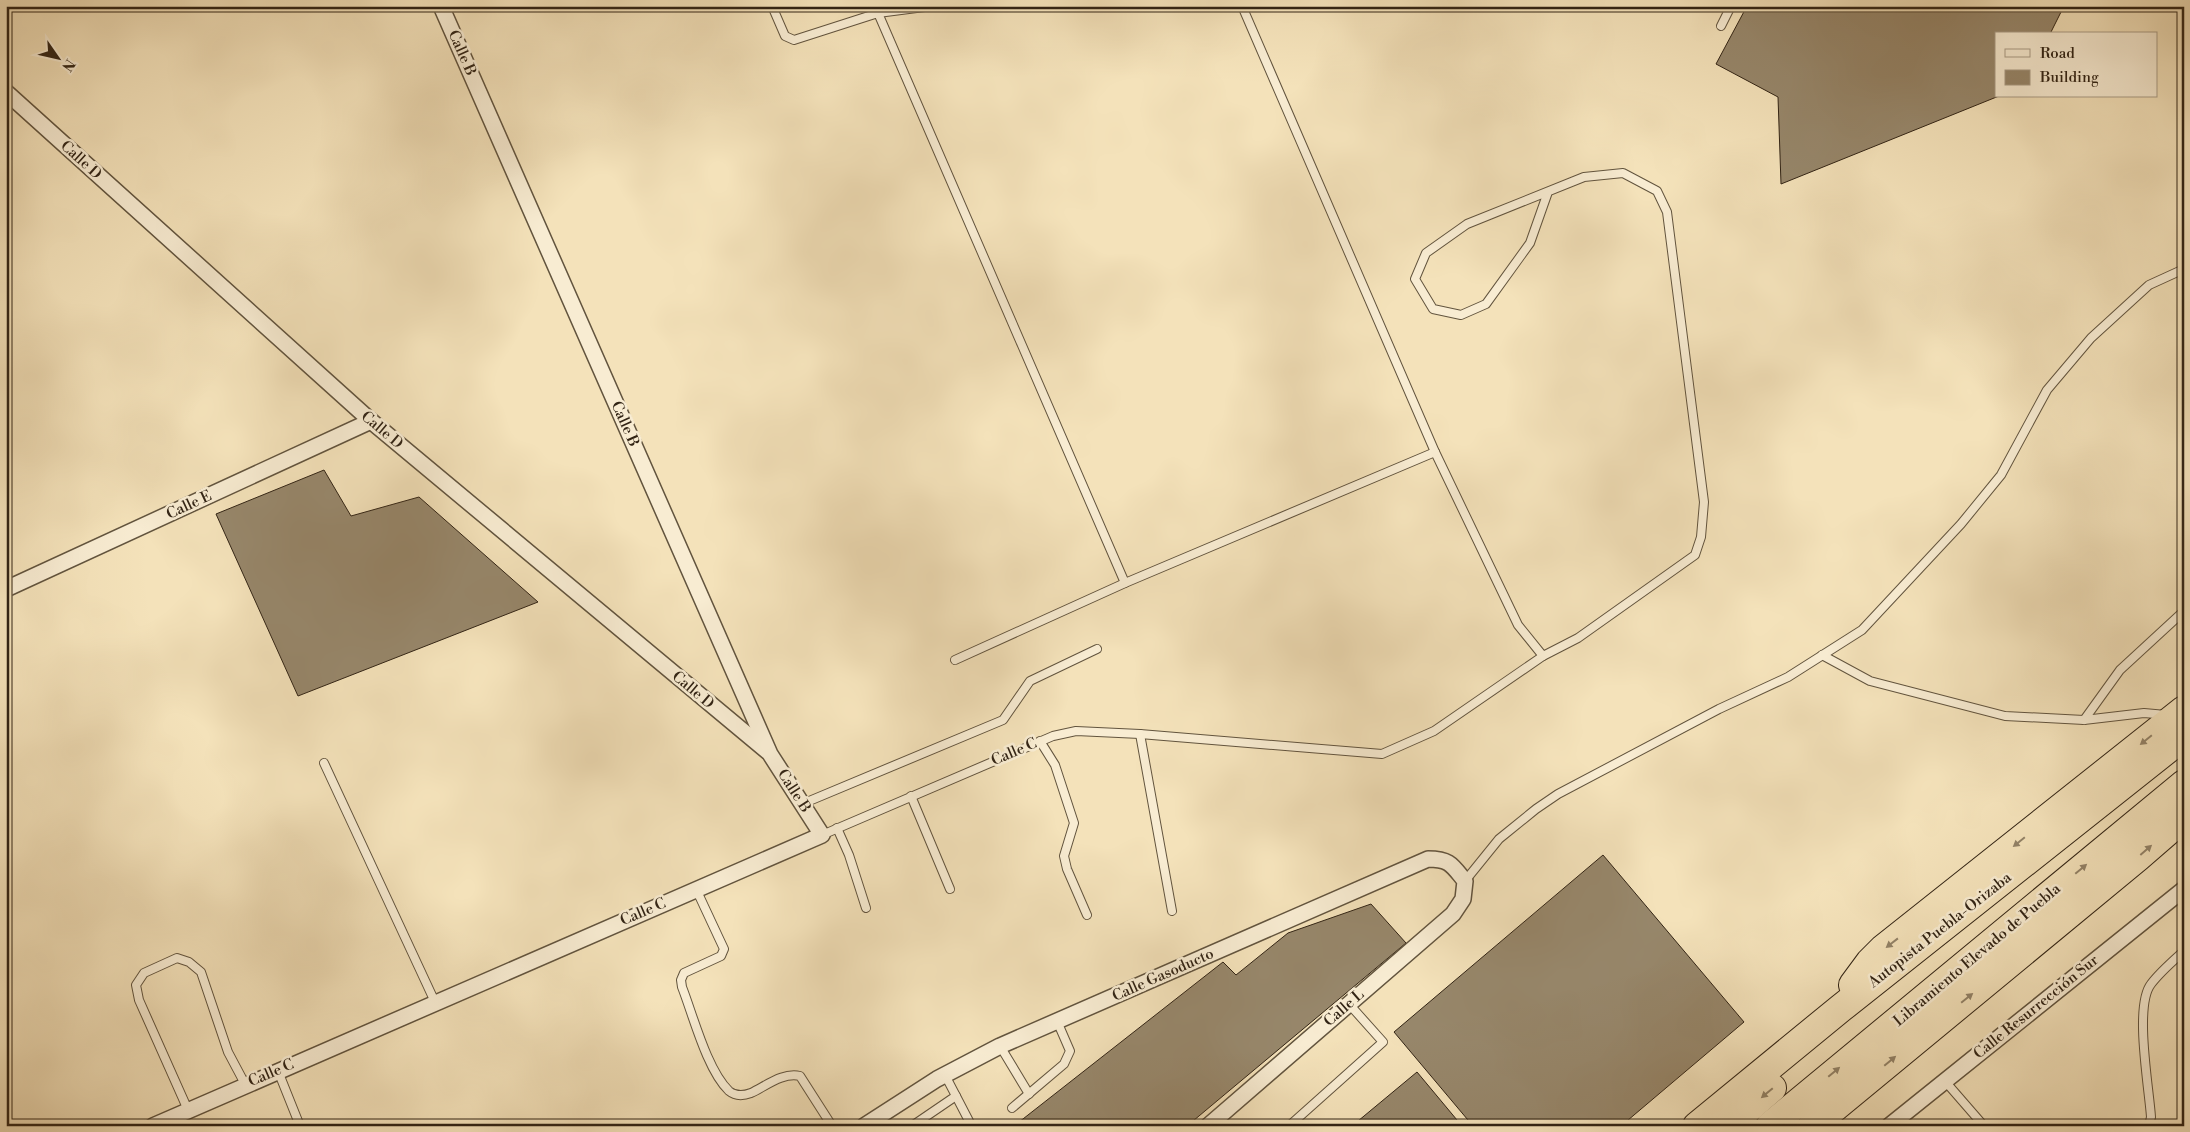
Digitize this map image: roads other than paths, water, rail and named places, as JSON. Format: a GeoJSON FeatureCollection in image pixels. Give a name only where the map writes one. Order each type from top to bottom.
{"type":"FeatureCollection","features":[{"type":"Feature","properties":{"kind":"highway"},"geometry":{"type":"LineString","coordinates":[[1697,1126],[1841,1008],[1858,976],[1883,949],[2181,721]]}},
{"type":"Feature","properties":{"kind":"highway","name":"Libramiento Elevado de Puebla"},"geometry":{"type":"LineString","coordinates":[[1728,1126],[2184,752]]}},
{"type":"Feature","properties":{"kind":"highway","name":"Libramiento Elevado de Puebla"},"geometry":{"type":"LineString","coordinates":[[1770,1126],[2184,784]]}},
{"type":"Feature","properties":{"kind":"highway"},"geometry":{"type":"LineString","coordinates":[[1812,1126],[2131,863],[2184,817]]}},
{"type":"Feature","properties":{"kind":"street","name":"Calle B"},"geometry":{"type":"LineString","coordinates":[[441,6],[770,754],[822,834]]}},
{"type":"Feature","properties":{"kind":"street","name":"Calle D"},"geometry":{"type":"LineString","coordinates":[[6,92],[371,421],[770,754]]}},
{"type":"Feature","properties":{"kind":"street","name":"Calle E"},"geometry":{"type":"LineString","coordinates":[[6,589],[371,421]]}},
{"type":"Feature","properties":{"kind":"street","name":"Calle C"},"geometry":{"type":"LineString","coordinates":[[153,1126],[171,1122],[188,1110],[245,1084],[822,834]]}},
{"type":"Feature","properties":{"kind":"street","name":"Calle Gasoducto"},"geometry":{"type":"LineString","coordinates":[[864,1126],[937,1079],[1000,1046],[1428,859],[1442,859],[1452,864],[1465,881]]}},
{"type":"Feature","properties":{"kind":"street","name":"Calle L"},"geometry":{"type":"LineString","coordinates":[[1208,1126],[1453,914],[1464,899],[1465,881]]}},
{"type":"Feature","properties":{"kind":"street","name":"Calle Resurrección Sur"},"geometry":{"type":"LineString","coordinates":[[1888,1126],[2184,889]]}},
{"type":"Feature","properties":{"kind":"lane"},"geometry":{"type":"LineString","coordinates":[[772,6],[785,36],[794,40],[877,10],[932,6]]}},
{"type":"Feature","properties":{"kind":"lane"},"geometry":{"type":"LineString","coordinates":[[1242,6],[1435,452],[1518,625],[1543,656]]}},
{"type":"Feature","properties":{"kind":"lane"},"geometry":{"type":"LineString","coordinates":[[1721,26],[1732,6]]}},
{"type":"Feature","properties":{"kind":"lane"},"geometry":{"type":"LineString","coordinates":[[877,10],[1126,583]]}},
{"type":"Feature","properties":{"kind":"lane","name":"Calle C"},"geometry":{"type":"LineString","coordinates":[[822,834],[1040,741],[1076,731],[1140,734],[1382,754],[1434,731],[1543,656],[1578,638],[1695,555],[1702,537],[1704,502],[1667,212],[1657,191],[1623,173],[1584,177],[1467,224],[1426,252],[1415,279],[1432,309],[1461,315],[1486,304],[1530,243],[1548,192]]}},
{"type":"Feature","properties":{"kind":"lane"},"geometry":{"type":"LineString","coordinates":[[1465,881],[1498,839],[1558,794],[1720,709],[1788,677],[1862,630],[1961,524],[2001,475],[2047,390],[2091,338],[2149,285],[2184,269]]}},
{"type":"Feature","properties":{"kind":"lane"},"geometry":{"type":"LineString","coordinates":[[955,660],[1126,583],[1435,452]]}},
{"type":"Feature","properties":{"kind":"lane"},"geometry":{"type":"LineString","coordinates":[[2084,720],[2120,670],[2184,611]]}},
{"type":"Feature","properties":{"kind":"lane"},"geometry":{"type":"LineString","coordinates":[[802,804],[1003,720],[1030,681],[1097,650]]}},
{"type":"Feature","properties":{"kind":"lane"},"geometry":{"type":"LineString","coordinates":[[1822,655],[1870,681],[2005,716],[2084,720],[2144,713],[2181,721]]}},
{"type":"Feature","properties":{"kind":"lane"},"geometry":{"type":"LineString","coordinates":[[1140,734],[1172,911]]}},
{"type":"Feature","properties":{"kind":"lane"},"geometry":{"type":"LineString","coordinates":[[1040,741],[1055,765],[1074,823],[1064,856],[1067,869],[1087,915]]}},
{"type":"Feature","properties":{"kind":"lane"},"geometry":{"type":"LineString","coordinates":[[324,762],[435,1002]]}},
{"type":"Feature","properties":{"kind":"lane"},"geometry":{"type":"LineString","coordinates":[[911,796],[950,889]]}},
{"type":"Feature","properties":{"kind":"lane"},"geometry":{"type":"LineString","coordinates":[[837,828],[849,855],[866,908]]}},
{"type":"Feature","properties":{"kind":"lane"},"geometry":{"type":"LineString","coordinates":[[696,889],[724,949],[721,956],[684,973],[681,980],[714,1071],[730,1092],[739,1095],[748,1094],[791,1074],[800,1076],[832,1126]]}},
{"type":"Feature","properties":{"kind":"lane"},"geometry":{"type":"LineString","coordinates":[[2149,1126],[2151,1117],[2142,1015],[2144,998],[2150,984],[2184,951]]}},
{"type":"Feature","properties":{"kind":"lane"},"geometry":{"type":"LineString","coordinates":[[188,1110],[139,1000],[136,984],[144,972],[177,958],[189,962],[201,972],[228,1052],[245,1084]]}},
{"type":"Feature","properties":{"kind":"lane"},"geometry":{"type":"LineString","coordinates":[[1289,1126],[1383,1042],[1350,1004]]}},
{"type":"Feature","properties":{"kind":"lane"},"geometry":{"type":"LineString","coordinates":[[1012,1108],[1064,1064],[1070,1051],[1057,1021]]}},
{"type":"Feature","properties":{"kind":"lane"},"geometry":{"type":"LineString","coordinates":[[1000,1046],[1029,1094]]}},
{"type":"Feature","properties":{"kind":"lane"},"geometry":{"type":"LineString","coordinates":[[278,1071],[300,1126]]}},
{"type":"Feature","properties":{"kind":"lane"},"geometry":{"type":"LineString","coordinates":[[945,1075],[969,1121],[968,1126]]}},
{"type":"Feature","properties":{"kind":"lane"},"geometry":{"type":"LineString","coordinates":[[1944,1080],[1984,1126]]}},
{"type":"Feature","properties":{"kind":"lane"},"geometry":{"type":"LineString","coordinates":[[912,1126],[956,1096]]}}]}
